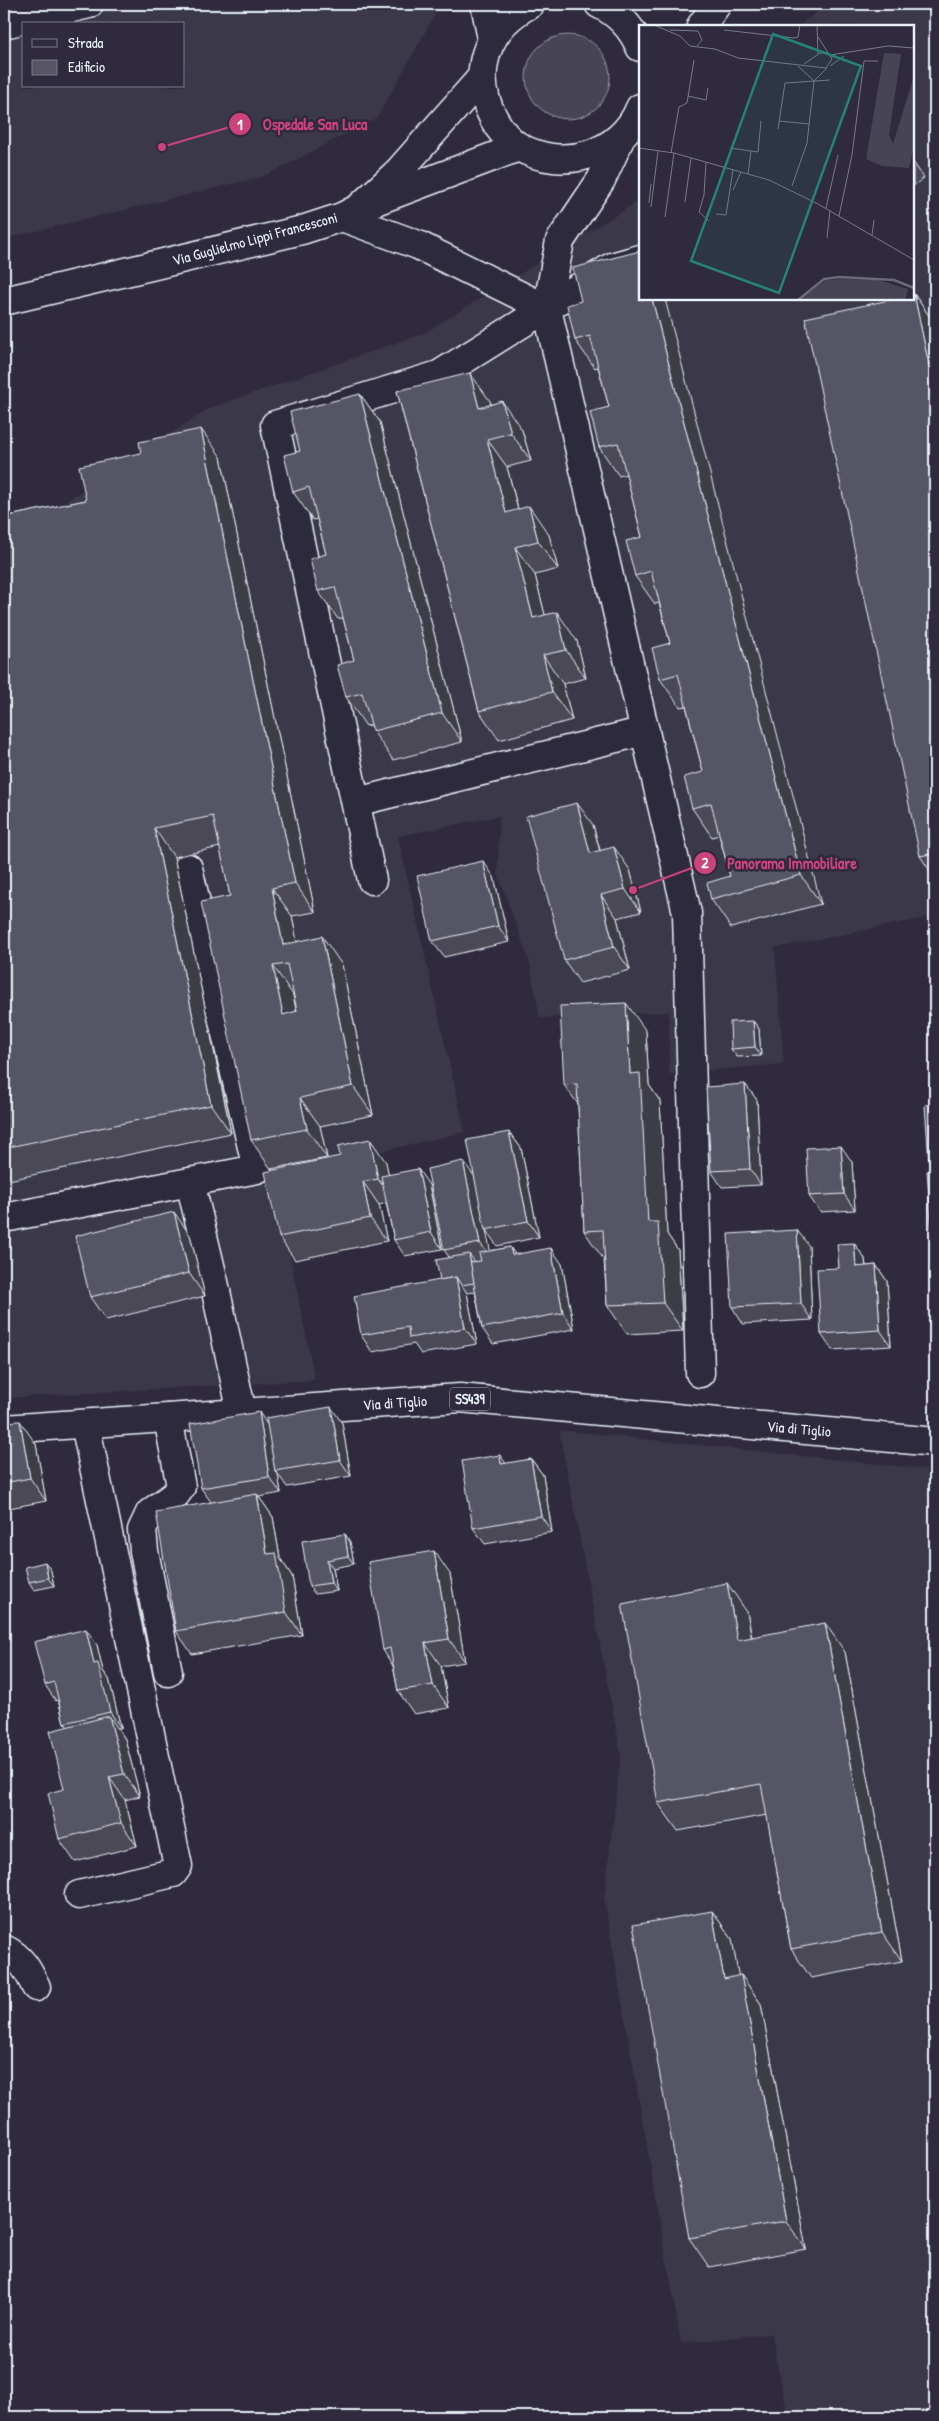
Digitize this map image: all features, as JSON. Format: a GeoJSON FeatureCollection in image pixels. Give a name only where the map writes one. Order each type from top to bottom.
{"type":"FeatureCollection","features":[{"type":"Feature","properties":{"kind":"street"},"geometry":{"type":"LineString","coordinates":[[4,24],[89,4]]}},
{"type":"Feature","properties":{"kind":"street"},"geometry":{"type":"LineString","coordinates":[[485,4],[492,39]]}},
{"type":"Feature","properties":{"kind":"street"},"geometry":{"type":"LineString","coordinates":[[530,4],[509,18],[492,39],[487,51],[482,77],[488,108],[502,131],[519,148],[544,157],[572,159],[598,152],[621,137]]}},
{"type":"Feature","properties":{"kind":"street"},"geometry":{"type":"LineString","coordinates":[[702,25],[718,4]]}},
{"type":"Feature","properties":{"kind":"street"},"geometry":{"type":"LineString","coordinates":[[609,5],[624,21],[636,37],[639,44]]}},
{"type":"Feature","properties":{"kind":"street","name":"Via Guglielmo Lippi Francesconi"},"geometry":{"type":"LineString","coordinates":[[4,301],[302,230],[351,212],[398,172],[482,77]]}},
{"type":"Feature","properties":{"kind":"street"},"geometry":{"type":"LineString","coordinates":[[639,112],[621,137],[601,180],[560,241],[547,309],[687,913],[700,1372]]}},
{"type":"Feature","properties":{"kind":"street"},"geometry":{"type":"LineString","coordinates":[[351,212],[519,148]]}},
{"type":"Feature","properties":{"kind":"street"},"geometry":{"type":"LineString","coordinates":[[351,212],[547,309]]}},
{"type":"Feature","properties":{"kind":"street"},"geometry":{"type":"LineString","coordinates":[[372,880],[275,425],[439,375],[612,267],[639,259]]}},
{"type":"Feature","properties":{"kind":"street"},"geometry":{"type":"LineString","coordinates":[[356,802],[645,730]]}},
{"type":"Feature","properties":{"kind":"street"},"geometry":{"type":"LineString","coordinates":[[4,1218],[257,1169],[188,868]]}},
{"type":"Feature","properties":{"kind":"street"},"geometry":{"type":"LineString","coordinates":[[190,1182],[242,1413]]}},
{"type":"Feature","properties":{"kind":"street","name":"Via di Tiglio"},"geometry":{"type":"LineString","coordinates":[[4,1429],[460,1398],[935,1442]]}},
{"type":"Feature","properties":{"kind":"street"},"geometry":{"type":"LineString","coordinates":[[168,1418],[180,1487],[176,1494],[150,1513],[142,1530],[144,1552],[168,1672]]}},
{"type":"Feature","properties":{"kind":"street"},"geometry":{"type":"LineString","coordinates":[[79,1896],[173,1873],[178,1866],[85,1424]]}},
{"type":"Feature","properties":{"kind":"street"},"geometry":{"type":"LineString","coordinates":[[4,1950],[15,1954],[27,1969],[36,1987]]}},
{"type":"Feature","properties":{"kind":"shaded area"},"geometry":{"type":"Polygon","coordinates":[[[4,4],[441,4],[377,118],[265,176],[4,239],[4,4]]]}},
{"type":"Feature","properties":{"kind":"shaded area"},"geometry":{"type":"Polygon","coordinates":[[[829,4],[935,4],[935,916],[775,948],[784,1064],[669,1074],[669,1012],[540,1018],[529,960],[498,875],[499,816],[398,836],[465,1132],[274,1176],[315,1380],[4,1398],[4,526],[41,517],[210,408],[424,333],[639,201],[639,300],[914,300],[914,25],[799,25],[829,4]]]}},
{"type":"Feature","properties":{"kind":"shaded area"},"geometry":{"type":"Polygon","coordinates":[[[568,35],[591,42],[603,54],[610,77],[603,100],[591,112],[568,119],[545,112],[533,100],[526,77],[533,54],[545,42],[568,35]]]}},
{"type":"Feature","properties":{"kind":"shaded area"},"geometry":{"type":"Polygon","coordinates":[[[559,1430],[935,1470],[935,2417],[788,2417],[771,2334],[681,2343],[604,1898],[621,1755],[559,1430]]]}},
{"type":"Feature","properties":{"kind":"building"},"geometry":{"type":"Polygon","coordinates":[[[639,251],[639,300],[652,300],[801,875],[711,899],[707,883],[730,876],[711,803],[692,808],[684,777],[703,772],[678,674],[660,679],[652,648],[670,643],[651,571],[635,576],[626,541],[642,537],[618,443],[599,447],[590,412],[609,407],[590,336],[575,340],[567,305],[581,301],[573,268],[639,251]]]}},
{"type":"Feature","properties":{"kind":"building"},"geometry":{"type":"Polygon","coordinates":[[[914,294],[935,394],[935,853],[920,856],[805,318],[889,300],[914,300],[914,294]]]}},
{"type":"Feature","properties":{"kind":"building"},"geometry":{"type":"Polygon","coordinates":[[[470,373],[479,408],[502,401],[511,433],[487,439],[506,513],[529,506],[538,541],[515,547],[533,618],[557,612],[566,650],[543,655],[552,692],[479,711],[397,391],[470,373]]]}},
{"type":"Feature","properties":{"kind":"building"},"geometry":{"type":"Polygon","coordinates":[[[360,394],[442,713],[373,731],[362,693],[346,697],[337,665],[354,660],[335,587],[318,591],[310,559],[326,554],[309,487],[293,492],[284,455],[300,451],[290,412],[360,394]]]}},
{"type":"Feature","properties":{"kind":"building"},"geometry":{"type":"Polygon","coordinates":[[[201,429],[295,883],[272,888],[283,945],[322,936],[353,1086],[300,1098],[307,1129],[251,1140],[201,902],[230,896],[213,816],[154,828],[211,1105],[4,1148],[4,517],[86,500],[79,466],[141,453],[139,442],[201,429]],[[287,964],[273,966],[283,1015],[297,1011],[287,964]]]}},
{"type":"Feature","properties":{"kind":"building"},"geometry":{"type":"Polygon","coordinates":[[[577,803],[590,853],[614,847],[625,889],[601,895],[614,947],[564,960],[526,816],[577,803]]]}},
{"type":"Feature","properties":{"kind":"building"},"geometry":{"type":"Polygon","coordinates":[[[483,861],[498,926],[432,941],[417,876],[483,861]]]}},
{"type":"Feature","properties":{"kind":"building"},"geometry":{"type":"Polygon","coordinates":[[[626,1003],[630,1074],[640,1073],[648,1222],[658,1222],[663,1303],[607,1305],[603,1230],[584,1231],[577,1084],[564,1085],[560,1006],[626,1003]]]}},
{"type":"Feature","properties":{"kind":"building"},"geometry":{"type":"Polygon","coordinates":[[[753,1021],[755,1047],[731,1049],[730,1022],[753,1021]]]}},
{"type":"Feature","properties":{"kind":"building"},"geometry":{"type":"Polygon","coordinates":[[[745,1084],[750,1169],[711,1171],[706,1087],[745,1084]]]}},
{"type":"Feature","properties":{"kind":"building"},"geometry":{"type":"Polygon","coordinates":[[[935,1104],[935,1161],[929,1161],[925,1105],[935,1104]]]}},
{"type":"Feature","properties":{"kind":"building"},"geometry":{"type":"Polygon","coordinates":[[[509,1132],[528,1221],[485,1230],[467,1140],[509,1132]]]}},
{"type":"Feature","properties":{"kind":"building"},"geometry":{"type":"Polygon","coordinates":[[[370,1139],[378,1179],[363,1182],[370,1218],[279,1237],[265,1172],[340,1156],[338,1146],[370,1139]]]}},
{"type":"Feature","properties":{"kind":"building"},"geometry":{"type":"Polygon","coordinates":[[[841,1146],[844,1194],[809,1196],[806,1148],[841,1146]]]}},
{"type":"Feature","properties":{"kind":"building"},"geometry":{"type":"Polygon","coordinates":[[[463,1161],[480,1243],[444,1250],[427,1169],[463,1161]]]}},
{"type":"Feature","properties":{"kind":"building"},"geometry":{"type":"Polygon","coordinates":[[[418,1169],[431,1232],[394,1240],[381,1176],[418,1169]]]}},
{"type":"Feature","properties":{"kind":"building"},"geometry":{"type":"Polygon","coordinates":[[[935,1170],[935,1261],[934,1261],[927,1171],[935,1170]]]}},
{"type":"Feature","properties":{"kind":"building"},"geometry":{"type":"Polygon","coordinates":[[[174,1212],[189,1273],[90,1297],[75,1236],[174,1212]]]}},
{"type":"Feature","properties":{"kind":"building"},"geometry":{"type":"Polygon","coordinates":[[[797,1230],[801,1304],[732,1307],[728,1234],[797,1230]]]}},
{"type":"Feature","properties":{"kind":"building"},"geometry":{"type":"Polygon","coordinates":[[[854,1243],[856,1267],[876,1265],[880,1330],[821,1334],[817,1269],[839,1268],[837,1244],[854,1243]]]}},
{"type":"Feature","properties":{"kind":"building"},"geometry":{"type":"Polygon","coordinates":[[[510,1247],[512,1255],[551,1248],[563,1313],[482,1328],[470,1262],[481,1261],[479,1253],[510,1247]]]}},
{"type":"Feature","properties":{"kind":"building"},"geometry":{"type":"Polygon","coordinates":[[[469,1254],[474,1283],[461,1285],[456,1277],[440,1280],[436,1260],[469,1254]]]}},
{"type":"Feature","properties":{"kind":"building"},"geometry":{"type":"Polygon","coordinates":[[[456,1277],[465,1328],[409,1338],[408,1327],[361,1335],[354,1296],[456,1277]]]}},
{"type":"Feature","properties":{"kind":"building"},"geometry":{"type":"Polygon","coordinates":[[[331,1407],[340,1460],[275,1471],[266,1418],[331,1407]]]}},
{"type":"Feature","properties":{"kind":"building"},"geometry":{"type":"Polygon","coordinates":[[[259,1412],[269,1477],[201,1488],[190,1424],[259,1412]]]}},
{"type":"Feature","properties":{"kind":"building"},"geometry":{"type":"Polygon","coordinates":[[[20,1421],[30,1478],[4,1483],[4,1422],[20,1421]]]}},
{"type":"Feature","properties":{"kind":"building"},"geometry":{"type":"Polygon","coordinates":[[[500,1455],[501,1464],[531,1459],[541,1516],[473,1528],[462,1461],[500,1455]]]}},
{"type":"Feature","properties":{"kind":"building"},"geometry":{"type":"Polygon","coordinates":[[[257,1494],[267,1554],[276,1553],[286,1612],[176,1631],[156,1512],[257,1494]]]}},
{"type":"Feature","properties":{"kind":"building"},"geometry":{"type":"Polygon","coordinates":[[[345,1534],[348,1556],[327,1560],[331,1583],[309,1586],[302,1541],[345,1534]]]}},
{"type":"Feature","properties":{"kind":"building"},"geometry":{"type":"Polygon","coordinates":[[[434,1551],[449,1639],[425,1643],[433,1685],[398,1691],[390,1648],[383,1650],[368,1562],[434,1551]]]}},
{"type":"Feature","properties":{"kind":"building"},"geometry":{"type":"Polygon","coordinates":[[[45,1562],[48,1578],[29,1582],[25,1567],[45,1562]]]}},
{"type":"Feature","properties":{"kind":"building"},"geometry":{"type":"Polygon","coordinates":[[[727,1583],[737,1640],[825,1623],[882,1932],[791,1949],[761,1784],[658,1803],[622,1604],[727,1583]]]}},
{"type":"Feature","properties":{"kind":"building"},"geometry":{"type":"Polygon","coordinates":[[[86,1629],[94,1664],[98,1663],[110,1712],[64,1723],[54,1682],[45,1685],[34,1642],[86,1629]]]}},
{"type":"Feature","properties":{"kind":"building"},"geometry":{"type":"Polygon","coordinates":[[[109,1716],[124,1774],[109,1777],[121,1823],[59,1839],[48,1793],[64,1789],[50,1731],[109,1716]]]}},
{"type":"Feature","properties":{"kind":"building"},"geometry":{"type":"Polygon","coordinates":[[[712,1911],[724,1979],[741,1975],[786,2221],[689,2238],[633,1925],[712,1911]]]}},
{"type":"Feature","properties":{"kind":"place","name":"Ospedale San Luca"},"geometry":{"type":"Point","coordinates":[162,147]}},
{"type":"Feature","properties":{"kind":"place","name":"Panorama Immobiliare"},"geometry":{"type":"Point","coordinates":[633,890]}}]}
